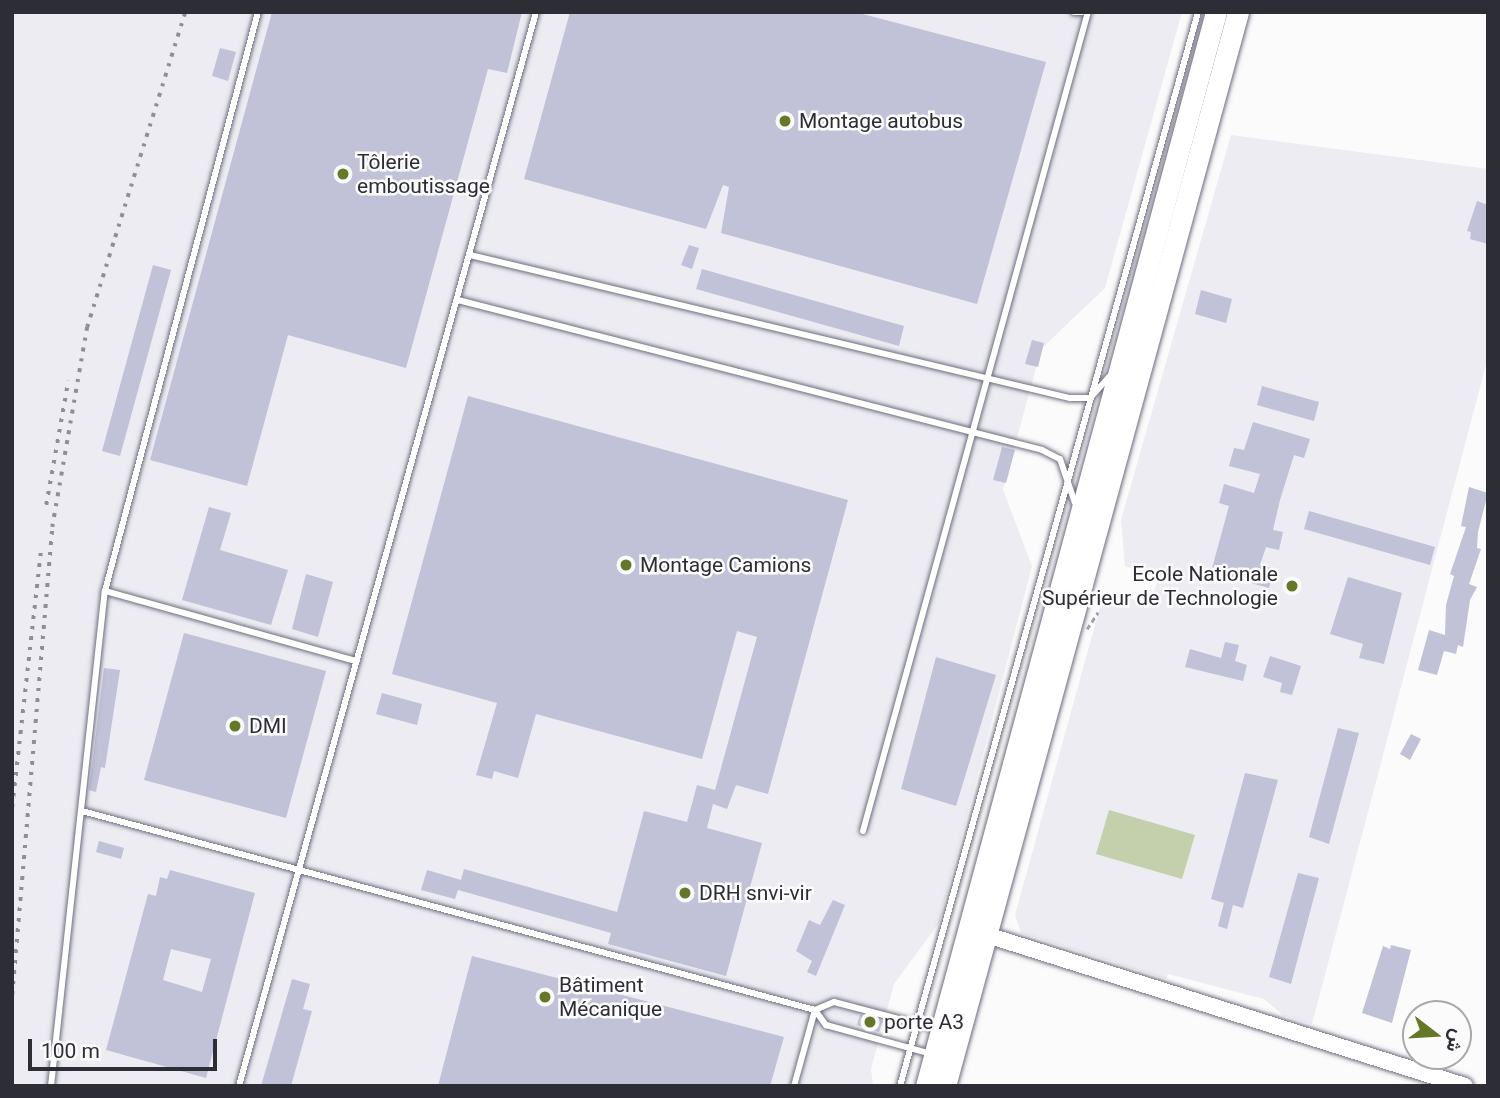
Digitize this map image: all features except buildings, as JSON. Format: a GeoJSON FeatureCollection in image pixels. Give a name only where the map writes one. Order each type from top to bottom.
{"type":"FeatureCollection","features":[{"type":"Feature","properties":{"kind":"highway"},"geometry":{"type":"LineString","coordinates":[[926,1086],[1216,12]]}},
{"type":"Feature","properties":{"kind":"highway"},"geometry":{"type":"LineString","coordinates":[[945,1086],[1238,12]]}},
{"type":"Feature","properties":{"kind":"street"},"geometry":{"type":"LineString","coordinates":[[987,935],[1465,1086]]}},
{"type":"Feature","properties":{"kind":"lane"},"geometry":{"type":"LineString","coordinates":[[51,1086],[105,592],[258,12]]}},
{"type":"Feature","properties":{"kind":"lane"},"geometry":{"type":"LineString","coordinates":[[239,1086],[536,12]]}},
{"type":"Feature","properties":{"kind":"lane"},"geometry":{"type":"LineString","coordinates":[[863,831],[1085,12],[1074,12]]}},
{"type":"Feature","properties":{"kind":"lane"},"geometry":{"type":"LineString","coordinates":[[900,1086],[1198,12]]}},
{"type":"Feature","properties":{"kind":"lane"},"geometry":{"type":"LineString","coordinates":[[470,255],[987,381],[1070,398],[1090,398],[1122,361]]}},
{"type":"Feature","properties":{"kind":"lane"},"geometry":{"type":"LineString","coordinates":[[458,300],[973,430],[1042,450],[1060,459],[1068,475],[1079,522]]}},
{"type":"Feature","properties":{"kind":"lane"},"geometry":{"type":"LineString","coordinates":[[105,592],[356,661]]}},
{"type":"Feature","properties":{"kind":"lane"},"geometry":{"type":"LineString","coordinates":[[82,811],[815,1010],[826,1024],[935,1055]]}},
{"type":"Feature","properties":{"kind":"lane"},"geometry":{"type":"LineString","coordinates":[[815,1010],[834,1002],[942,1030]]}},
{"type":"Feature","properties":{"kind":"lane"},"geometry":{"type":"LineString","coordinates":[[794,1086],[815,1010]]}},
{"type":"Feature","properties":{"kind":"path"},"geometry":{"type":"LineString","coordinates":[[1046,593],[1095,606],[1087,630],[1098,612]]}},
{"type":"Feature","properties":{"kind":"shaded area"},"geometry":{"type":"Polygon","coordinates":[[[12,12],[1182,12],[1105,288],[1041,349],[1003,490],[1032,566],[939,923],[894,984],[871,1069],[873,1086],[12,1086],[12,12]]]}},
{"type":"Feature","properties":{"kind":"shaded area","name":"Ecole Nationale Supérieur de Technologie"},"geometry":{"type":"Polygon","coordinates":[[[1231,135],[1488,169],[1488,357],[1312,1024],[1284,1016],[1264,999],[1168,974],[1166,979],[1021,933],[1015,915],[1103,596],[1151,600],[1159,577],[1125,566],[1121,520],[1231,135]]]}},
{"type":"Feature","properties":{"kind":"green space"},"geometry":{"type":"Polygon","coordinates":[[[1109,810],[1195,835],[1182,879],[1096,854],[1109,810]]]}},
{"type":"Feature","properties":{"kind":"railway"},"geometry":{"type":"LineString","coordinates":[[12,995],[52,527],[87,327],[185,12]]}},
{"type":"Feature","properties":{"kind":"railway"},"geometry":{"type":"LineString","coordinates":[[46,505],[68,381]]}},
{"type":"Feature","properties":{"kind":"railway"},"geometry":{"type":"LineString","coordinates":[[12,807],[41,550]]}},
{"type":"Feature","properties":{"kind":"place","name":"Montage autobus"},"geometry":{"type":"Point","coordinates":[785,121]}},
{"type":"Feature","properties":{"kind":"place","name":"Tôlerie emboutissage"},"geometry":{"type":"Point","coordinates":[343,174]}},
{"type":"Feature","properties":{"kind":"place","name":"Montage Camions"},"geometry":{"type":"Point","coordinates":[626,565]}},
{"type":"Feature","properties":{"kind":"place","name":"Ecole Nationale Supérieur de Technologie"},"geometry":{"type":"Point","coordinates":[1292,586]}},
{"type":"Feature","properties":{"kind":"place","name":"DMI"},"geometry":{"type":"Point","coordinates":[235,726]}},
{"type":"Feature","properties":{"kind":"place","name":"DRH snvi-vir"},"geometry":{"type":"Point","coordinates":[685,893]}},
{"type":"Feature","properties":{"kind":"place","name":"Bâtiment Mécanique"},"geometry":{"type":"Point","coordinates":[545,997]}},
{"type":"Feature","properties":{"kind":"place","name":"porte A3"},"geometry":{"type":"Point","coordinates":[870,1022]}}]}
